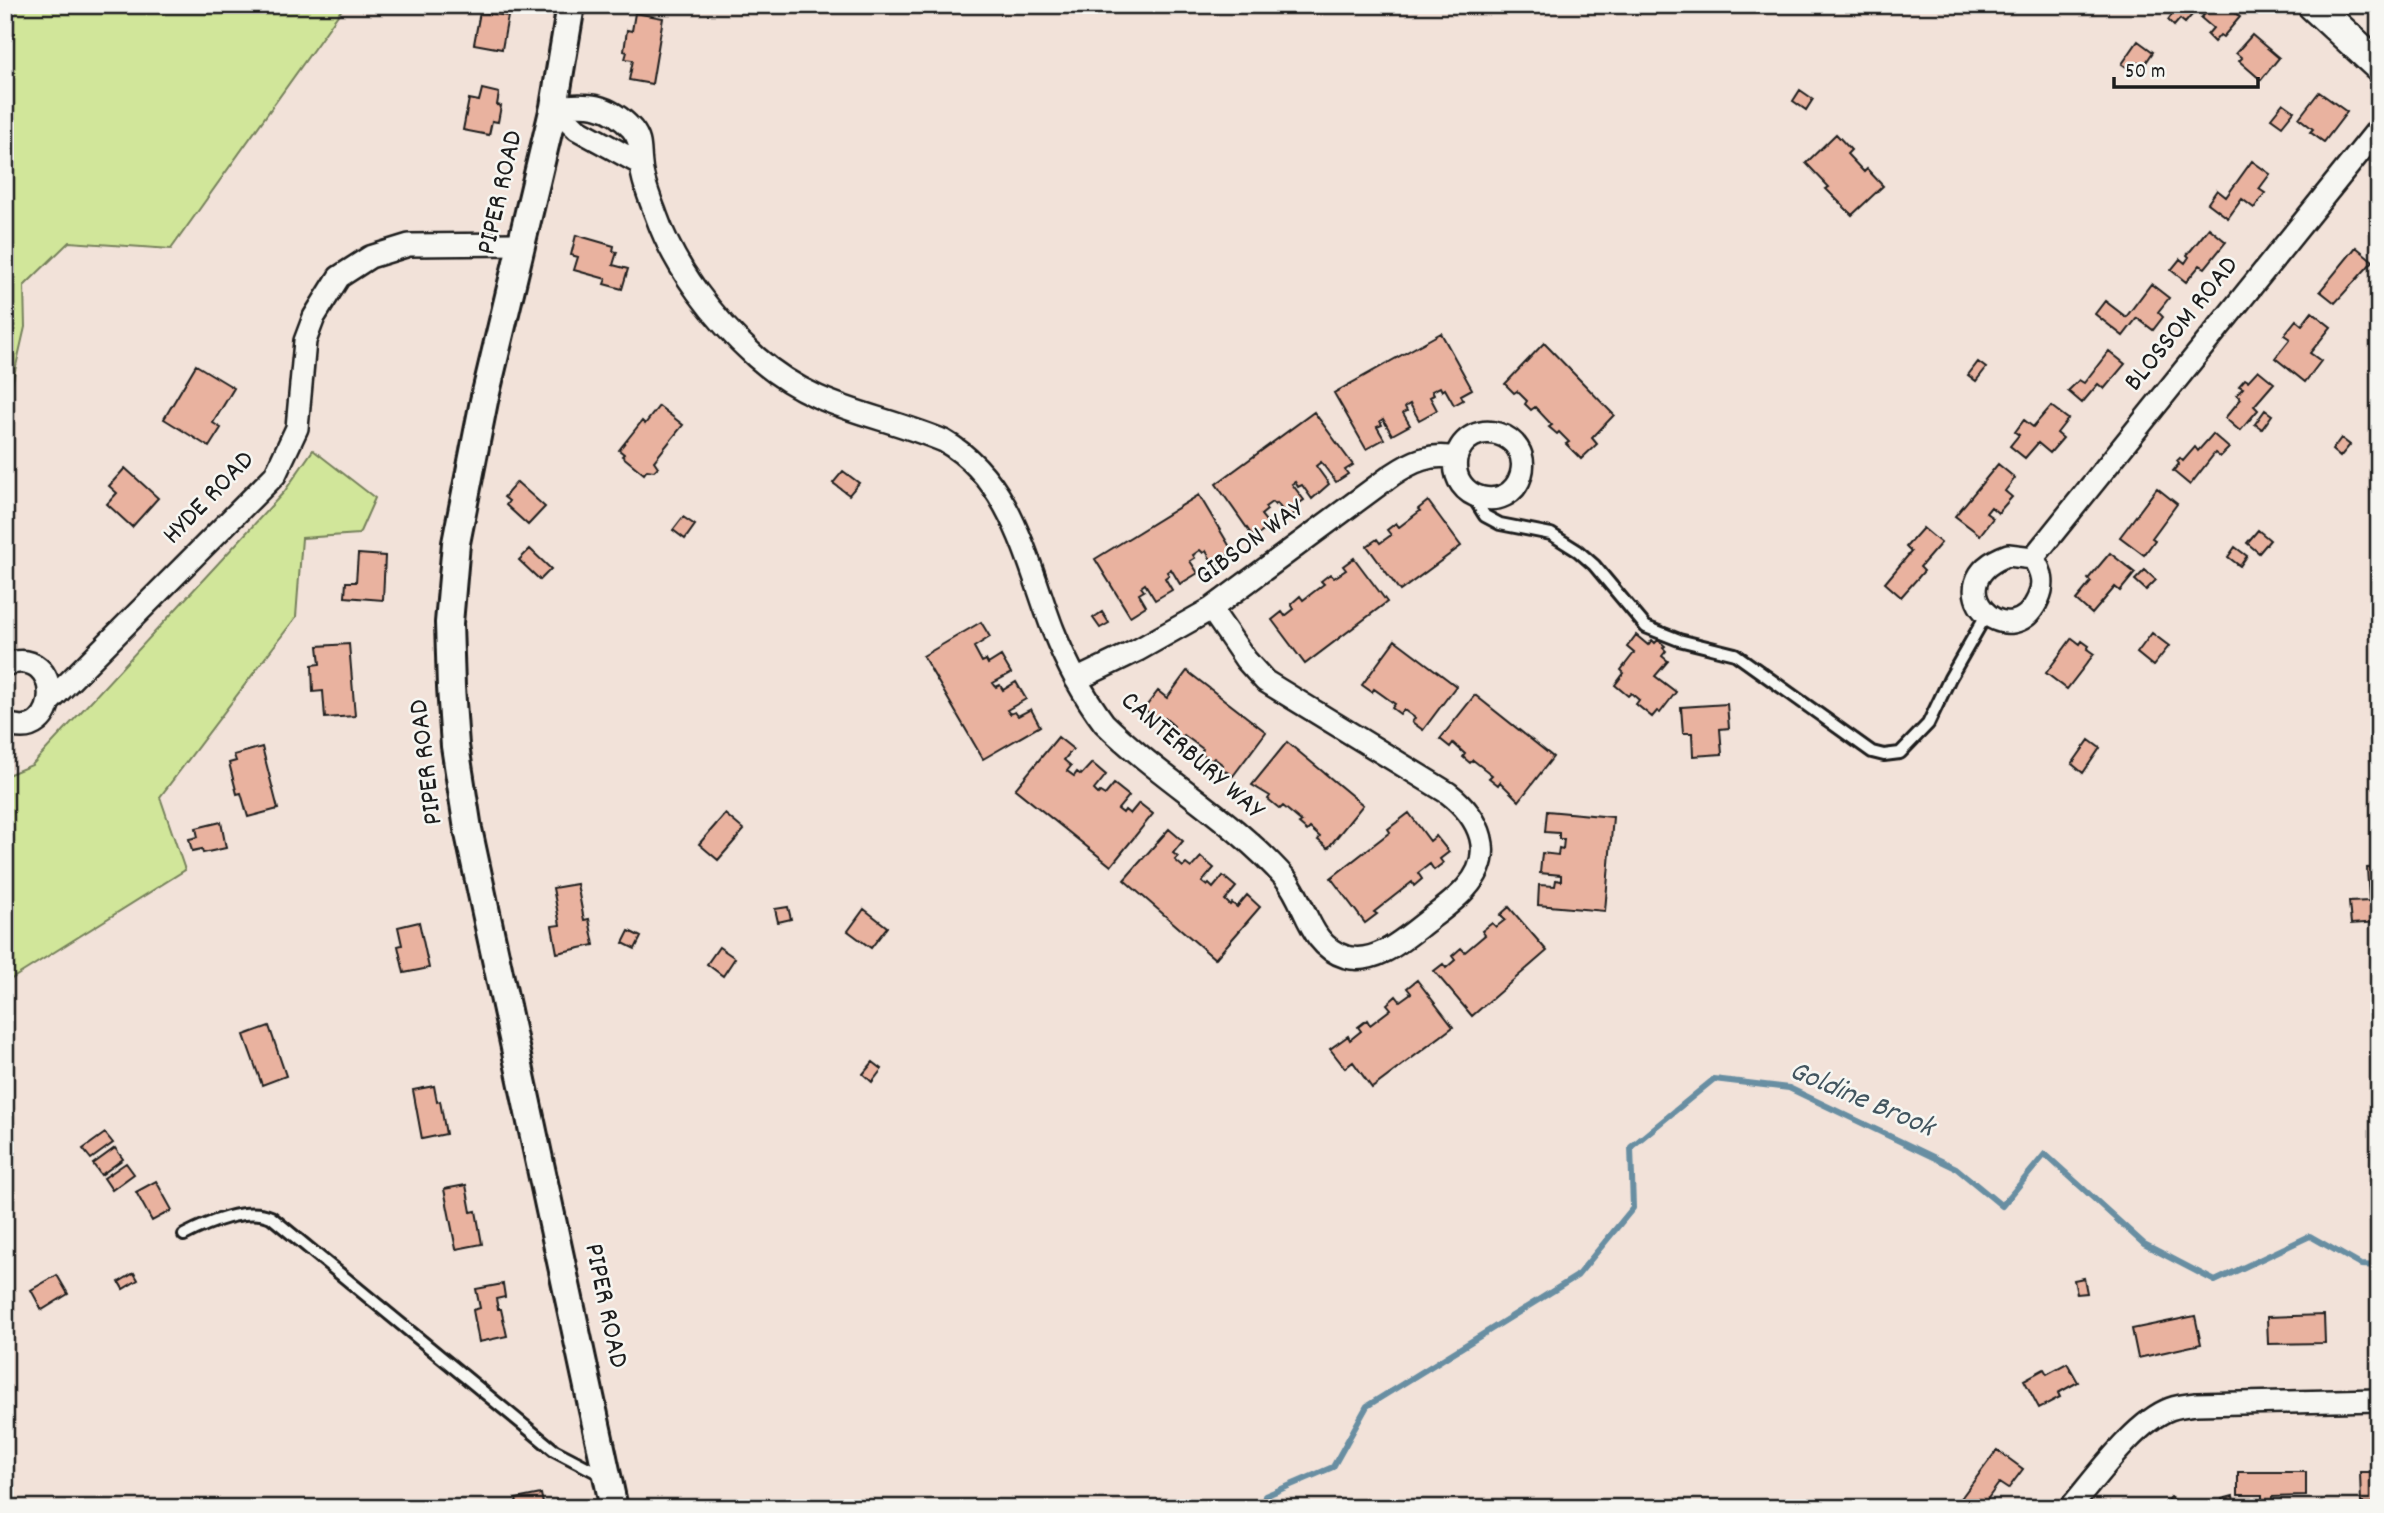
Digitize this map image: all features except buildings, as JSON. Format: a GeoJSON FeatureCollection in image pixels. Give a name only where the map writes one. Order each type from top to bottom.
{"type":"FeatureCollection","features":[{"type":"Feature","properties":{"kind":"main road"},"geometry":{"type":"LineString","coordinates":[[2313,5],[2379,66]]}},
{"type":"Feature","properties":{"kind":"street","name":"PIPER ROAD"},"geometry":{"type":"LineString","coordinates":[[571,5],[554,107],[484,401],[456,544],[449,623],[452,717],[461,793],[614,1508]]}},
{"type":"Feature","properties":{"kind":"street","name":"CANTERBURY WAY"},"geometry":{"type":"LineString","coordinates":[[554,107],[585,104],[603,108],[638,137],[641,147],[640,164],[657,217],[677,259],[711,309],[756,356],[790,383],[821,400],[944,441],[967,456],[991,481],[1013,520],[1054,631],[1076,680],[1093,708],[1112,731],[1254,848],[1284,878],[1296,894],[1308,922],[1324,944],[1350,958],[1372,956],[1387,950],[1459,896],[1472,882],[1482,856],[1481,838],[1475,822],[1464,807],[1448,793],[1265,681],[1211,609]]}},
{"type":"Feature","properties":{"kind":"street"},"geometry":{"type":"LineString","coordinates":[[554,107],[577,130],[640,164]]}},
{"type":"Feature","properties":{"kind":"street","name":"BLOSSOM ROAD"},"geometry":{"type":"LineString","coordinates":[[2033,558],[2379,128]]}},
{"type":"Feature","properties":{"kind":"street","name":"HYDE ROAD"},"geometry":{"type":"LineString","coordinates":[[5,723],[20,726],[31,724],[47,711],[50,701],[275,475],[297,428],[304,341],[314,317],[339,277],[370,257],[410,245],[523,244]]}},
{"type":"Feature","properties":{"kind":"street"},"geometry":{"type":"LineString","coordinates":[[1488,432],[1504,435],[1519,451],[1521,473],[1510,491],[1489,499],[1470,494],[1458,480],[1456,458],[1460,447],[1467,439],[1477,434],[1488,432]]}},
{"type":"Feature","properties":{"kind":"street","name":"GIBSON WAY"},"geometry":{"type":"LineString","coordinates":[[1076,680],[1138,650],[1211,609],[1399,470],[1427,457],[1456,458]]}},
{"type":"Feature","properties":{"kind":"street"},"geometry":{"type":"LineString","coordinates":[[2008,555],[2033,558],[2042,577],[2040,593],[2033,608],[2021,618],[2006,623],[1986,615],[1978,605],[1975,591],[1979,575],[1986,566],[2008,555]]}},
{"type":"Feature","properties":{"kind":"street"},"geometry":{"type":"LineString","coordinates":[[5,665],[22,662],[41,671],[48,680],[50,701]]}},
{"type":"Feature","properties":{"kind":"street"},"geometry":{"type":"LineString","coordinates":[[2070,1508],[2120,1449],[2168,1409],[2196,1404],[2379,1400]]}},
{"type":"Feature","properties":{"kind":"lane"},"geometry":{"type":"LineString","coordinates":[[1470,494],[1485,516],[1500,524],[1551,534],[1578,551],[1594,565],[1646,627],[1679,640],[1735,654],[1871,752],[1884,755],[1900,753],[1928,724],[1950,678],[1986,615]]}},
{"type":"Feature","properties":{"kind":"lane"},"geometry":{"type":"LineString","coordinates":[[184,1235],[204,1224],[253,1212],[271,1217],[554,1450],[608,1478]]}},
{"type":"Feature","properties":{"kind":"green space"},"geometry":{"type":"Polygon","coordinates":[[[5,5],[345,5],[171,249],[69,242],[24,286],[25,327],[5,414],[5,5]]]}},
{"type":"Feature","properties":{"kind":"green space"},"geometry":{"type":"Polygon","coordinates":[[[313,450],[375,498],[359,534],[302,538],[296,617],[160,797],[185,870],[5,983],[5,776],[32,765],[284,492],[313,450]]]}},
{"type":"Feature","properties":{"kind":"waterway","name":"Goldine Brook"},"geometry":{"type":"LineString","coordinates":[[1263,1508],[1265,1496],[1333,1467],[1367,1406],[1577,1276],[1633,1208],[1631,1147],[1714,1079],[1789,1088],[1956,1168],[2002,1206],[2045,1154],[2144,1244],[2215,1281],[2310,1236],[2361,1265],[2379,1266]]}}]}
